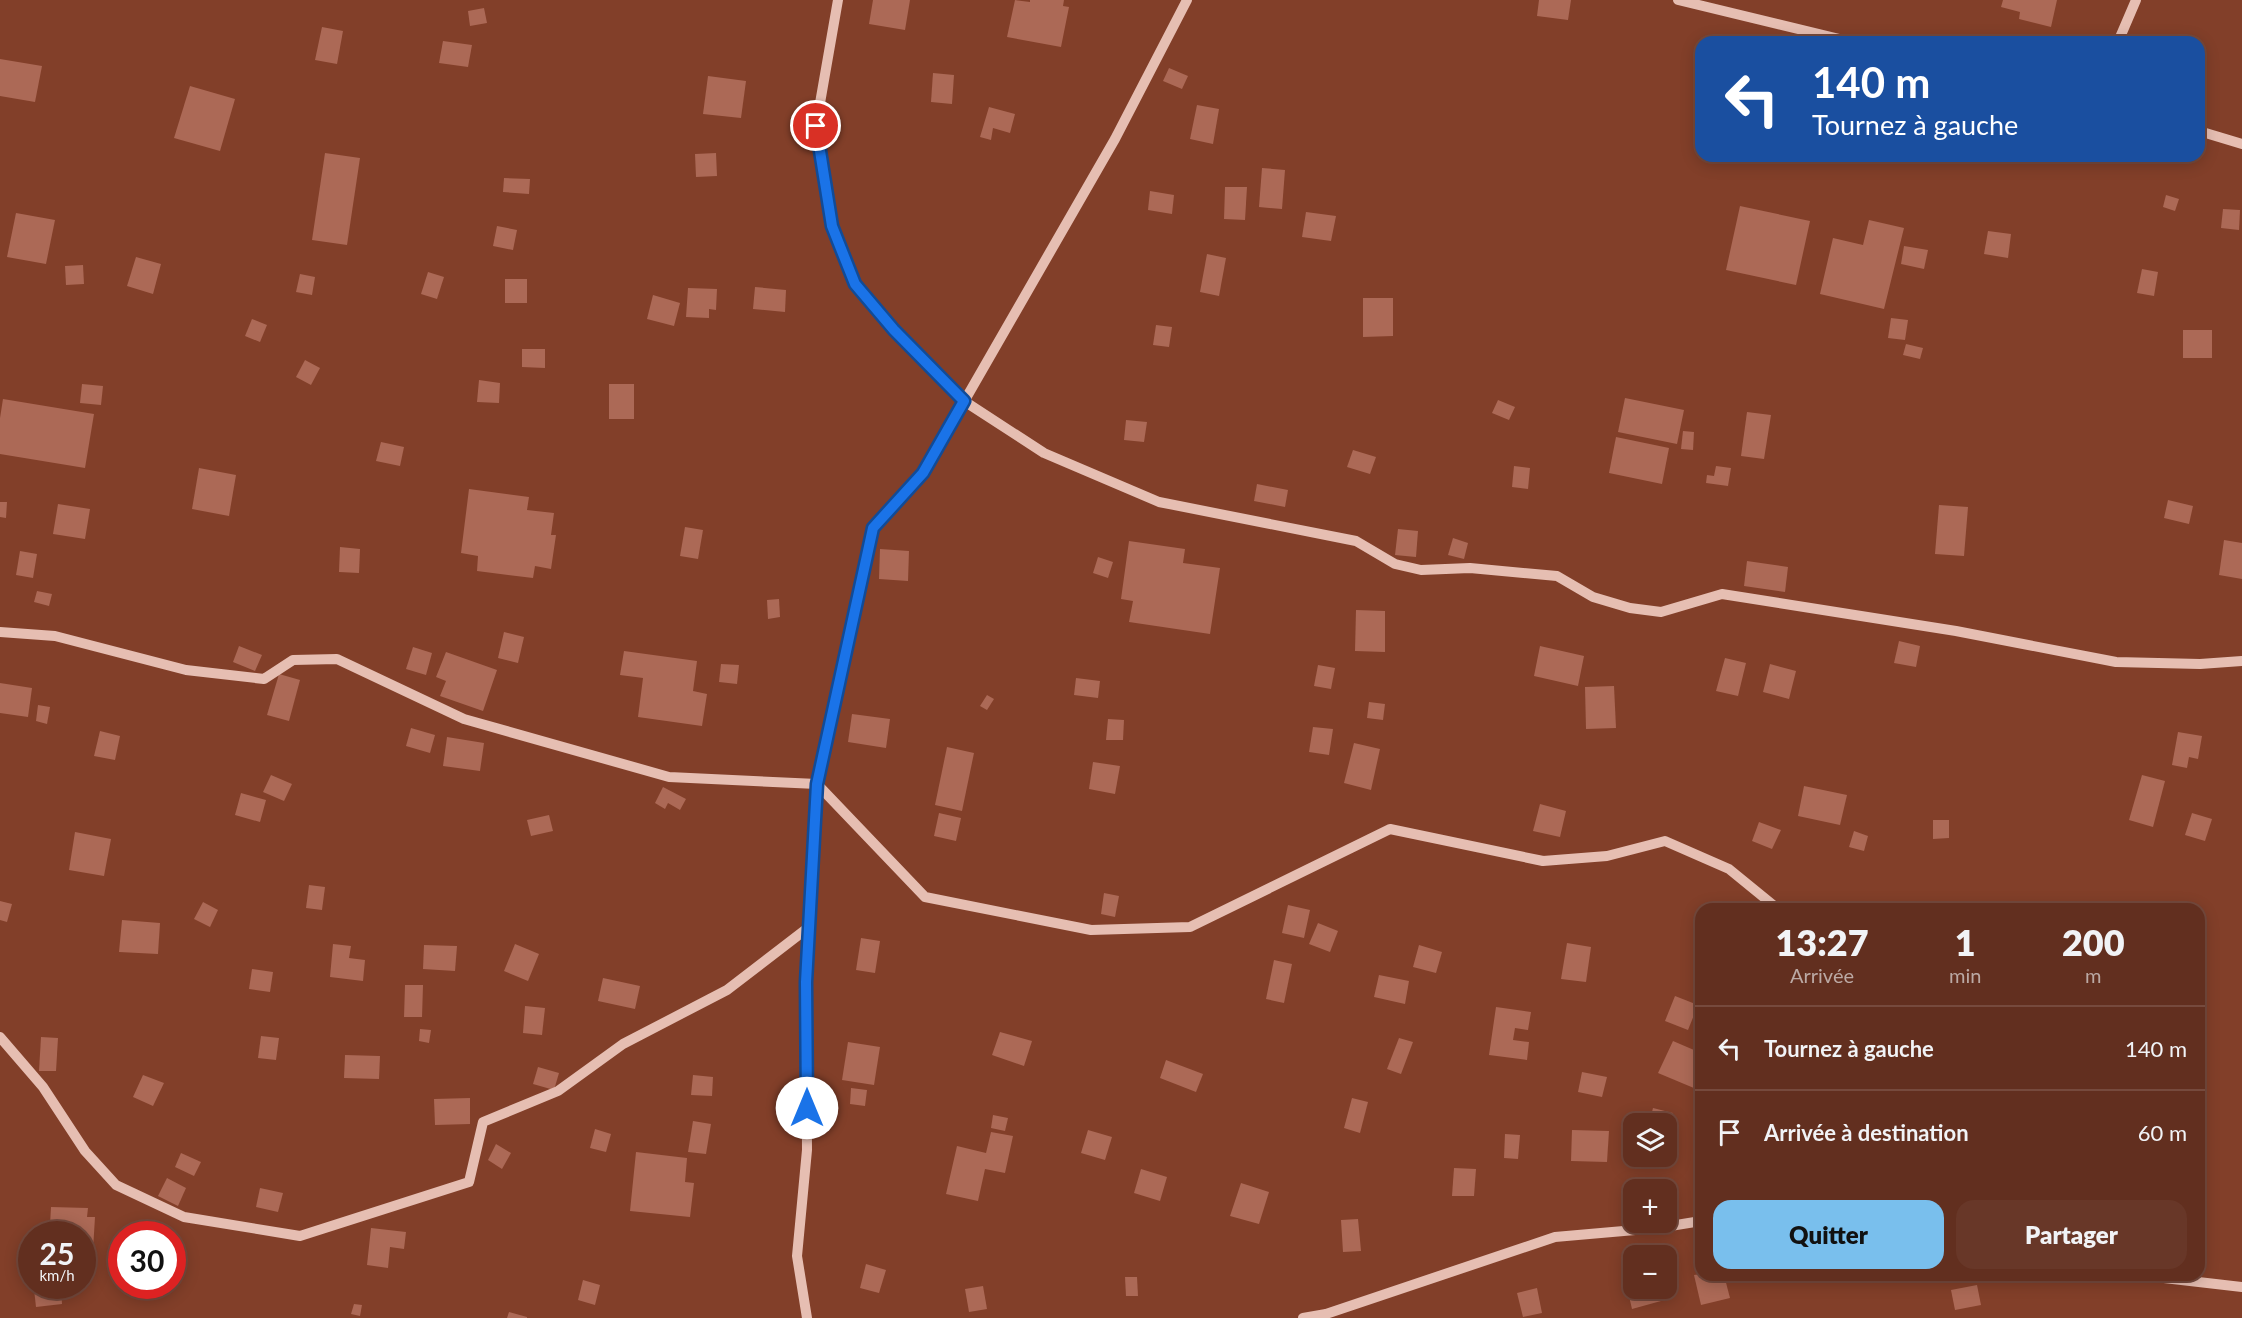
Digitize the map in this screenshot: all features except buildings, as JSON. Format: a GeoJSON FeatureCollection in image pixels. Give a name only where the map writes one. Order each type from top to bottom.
{"type":"FeatureCollection","features":[{"type":"Feature","properties":{"kind":"street"},"geometry":{"type":"LineString","coordinates":[[838,0],[816,126],[832,226],[855,284],[894,330],[964,401],[1044,453],[1158,502],[1356,541],[1395,564],[1421,570],[1470,568],[1557,576],[1593,597],[1630,608],[1661,612],[1722,594],[1956,631],[2116,662],[2200,664],[2242,661]]}},
{"type":"Feature","properties":{"kind":"street"},"geometry":{"type":"LineString","coordinates":[[807,1318],[797,1256],[807,1150],[806,982],[817,784],[873,528],[923,473],[1115,139],[1186,0]]}},
{"type":"Feature","properties":{"kind":"street"},"geometry":{"type":"LineString","coordinates":[[1678,0],[1827,36]]}},
{"type":"Feature","properties":{"kind":"street"},"geometry":{"type":"LineString","coordinates":[[2121,36],[2136,0]]}},
{"type":"Feature","properties":{"kind":"street"},"geometry":{"type":"LineString","coordinates":[[2205,133],[2242,144]]}},
{"type":"Feature","properties":{"kind":"street"},"geometry":{"type":"LineString","coordinates":[[0,632],[55,636],[186,670],[264,679],[293,660],[337,659],[464,719],[669,777],[817,784],[925,897],[1091,930],[1190,927],[1390,829],[1543,861],[1607,856],[1665,841],[1729,868],[1771,903]]}},
{"type":"Feature","properties":{"kind":"street"},"geometry":{"type":"LineString","coordinates":[[0,1037],[43,1087],[85,1151],[116,1185],[184,1216],[300,1236],[469,1182],[483,1122],[558,1092],[623,1044],[728,990],[809,927]]}},
{"type":"Feature","properties":{"kind":"street"},"geometry":{"type":"LineString","coordinates":[[1303,1318],[1326,1314],[1555,1237],[1658,1228],[1695,1222]]}},
{"type":"Feature","properties":{"kind":"street"},"geometry":{"type":"LineString","coordinates":[[2190,1281],[2242,1287]]}},
{"type":"Feature","properties":{"kind":"route"},"geometry":{"type":"LineString","coordinates":[[807,1108],[806,982],[817,784],[873,528],[923,473],[964,401],[894,330],[855,284],[832,226],[816,126]]}}]}
